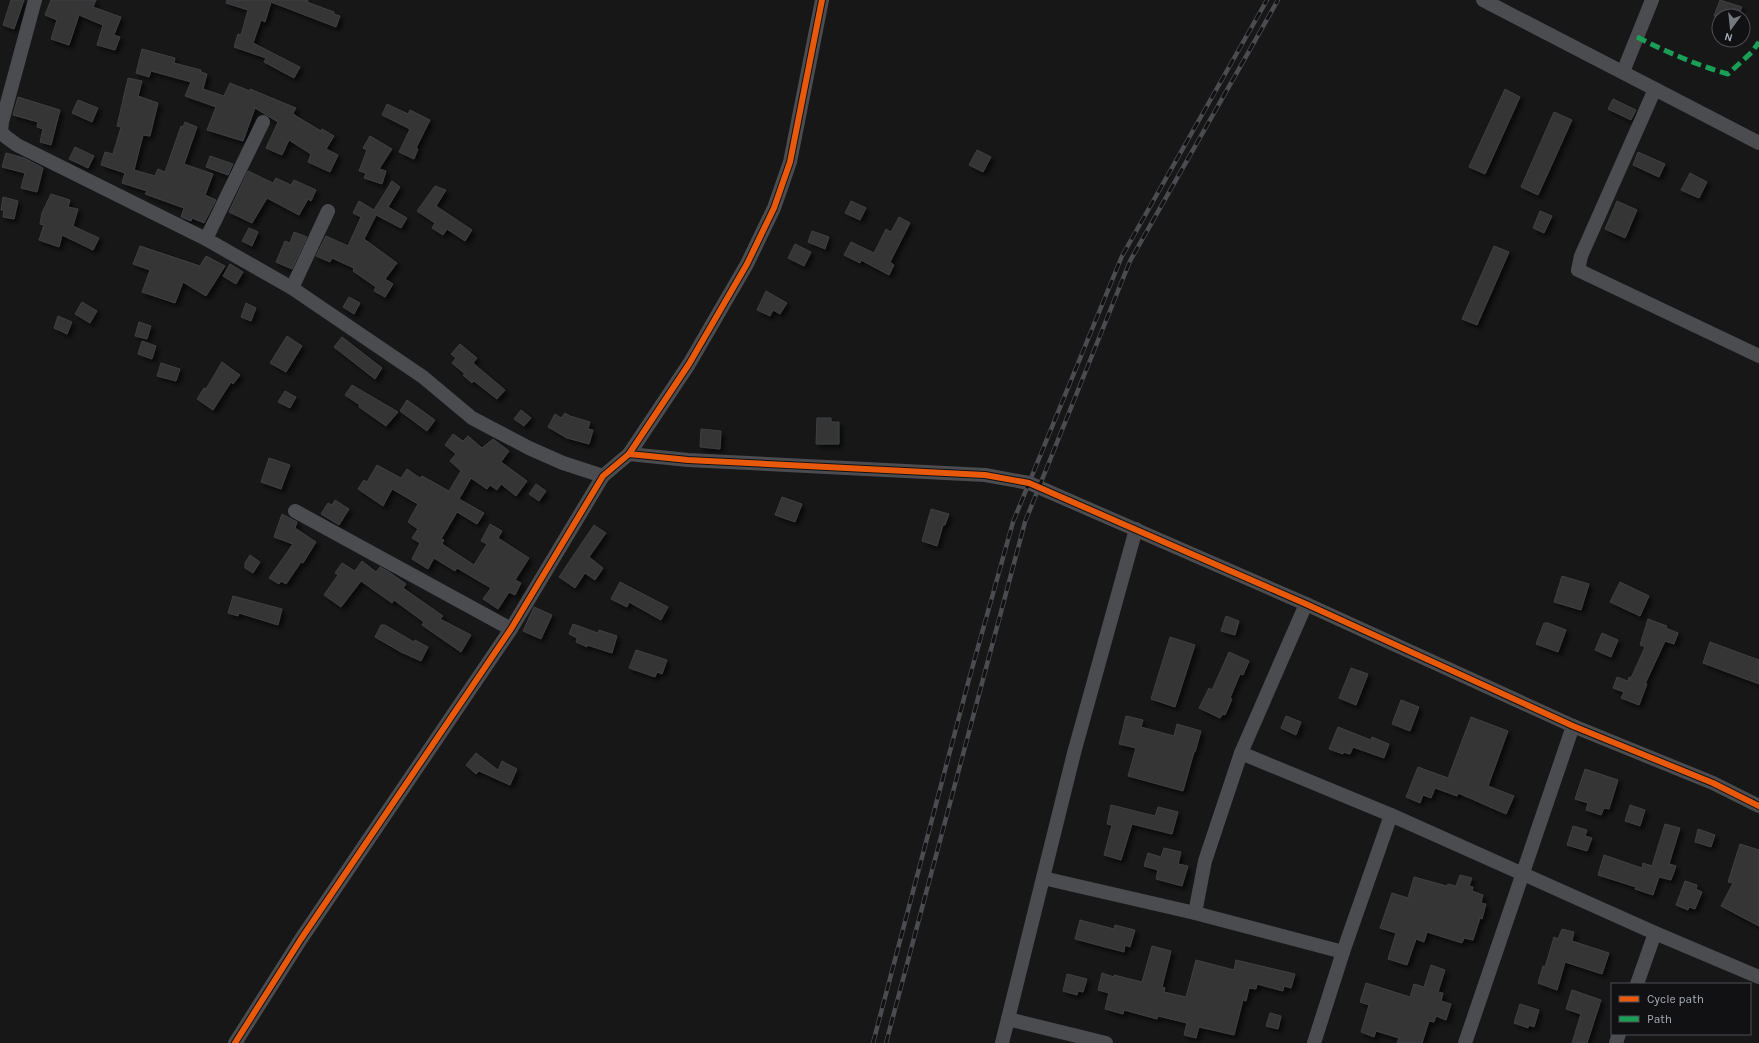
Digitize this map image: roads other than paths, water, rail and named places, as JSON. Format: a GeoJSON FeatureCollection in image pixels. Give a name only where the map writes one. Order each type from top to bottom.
{"type":"FeatureCollection","features":[{"type":"Feature","properties":{"kind":"street"},"geometry":{"type":"LineString","coordinates":[[35,0],[2,122],[1,132],[6,137],[17,145],[206,239],[292,288],[423,377],[472,418],[563,463],[603,476]]}},
{"type":"Feature","properties":{"kind":"street"},"geometry":{"type":"LineString","coordinates":[[235,1043],[301,939],[511,629],[603,476],[629,454],[689,364],[748,264],[774,208],[790,162],[822,0]]}},
{"type":"Feature","properties":{"kind":"street"},"geometry":{"type":"LineString","coordinates":[[1483,0],[1759,143]]}},
{"type":"Feature","properties":{"kind":"street"},"geometry":{"type":"LineString","coordinates":[[1623,72],[1652,0]]}},
{"type":"Feature","properties":{"kind":"street"},"geometry":{"type":"LineString","coordinates":[[1655,88],[1581,256],[1578,270],[1759,356]]}},
{"type":"Feature","properties":{"kind":"street"},"geometry":{"type":"LineString","coordinates":[[206,239],[263,122]]}},
{"type":"Feature","properties":{"kind":"street"},"geometry":{"type":"LineString","coordinates":[[292,288],[328,211]]}},
{"type":"Feature","properties":{"kind":"street"},"geometry":{"type":"LineString","coordinates":[[629,454],[688,460],[985,475],[1014,479],[1029,483],[1306,604],[1573,726],[1713,783],[1759,806]]}},
{"type":"Feature","properties":{"kind":"street"},"geometry":{"type":"LineString","coordinates":[[294,511],[511,629]]}},
{"type":"Feature","properties":{"kind":"street"},"geometry":{"type":"LineString","coordinates":[[1002,1043],[1076,746],[1136,530]]}},
{"type":"Feature","properties":{"kind":"street"},"geometry":{"type":"LineString","coordinates":[[1195,913],[1205,861],[1241,753],[1306,604]]}},
{"type":"Feature","properties":{"kind":"street"},"geometry":{"type":"LineString","coordinates":[[1465,1043],[1573,726]]}},
{"type":"Feature","properties":{"kind":"street"},"geometry":{"type":"LineString","coordinates":[[1241,753],[1391,815],[1522,875],[1759,978]]}},
{"type":"Feature","properties":{"kind":"street"},"geometry":{"type":"LineString","coordinates":[[1314,1043],[1343,952],[1391,815]]}},
{"type":"Feature","properties":{"kind":"street"},"geometry":{"type":"LineString","coordinates":[[1043,878],[1195,913],[1343,952]]}},
{"type":"Feature","properties":{"kind":"street"},"geometry":{"type":"LineString","coordinates":[[1637,983],[1655,933]]}},
{"type":"Feature","properties":{"kind":"street"},"geometry":{"type":"LineString","coordinates":[[1008,1019],[1106,1043]]}},
{"type":"Feature","properties":{"kind":"railway"},"geometry":{"type":"LineString","coordinates":[[873,1043],[968,683],[1013,522],[1122,256],[1267,0]]}},
{"type":"Feature","properties":{"kind":"railway"},"geometry":{"type":"LineString","coordinates":[[886,1043],[1025,522],[1130,261],[1278,0]]}}]}
